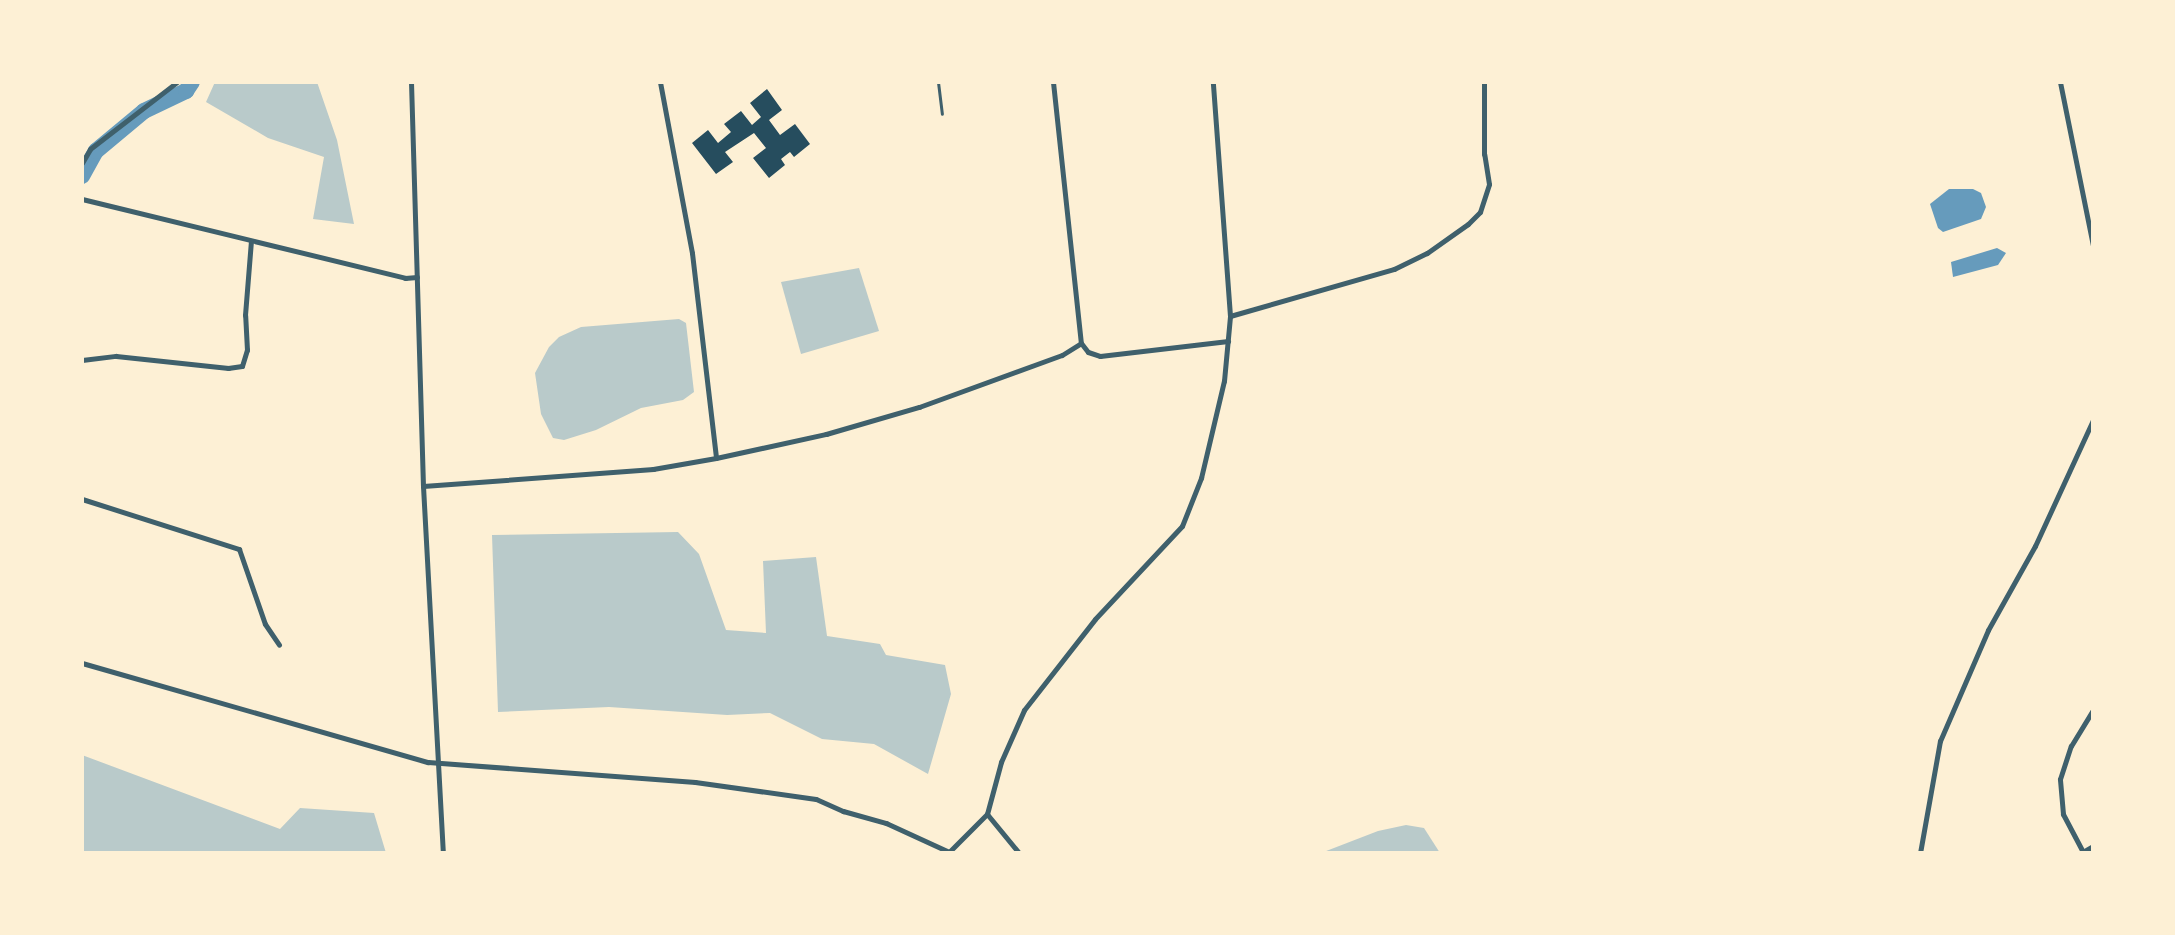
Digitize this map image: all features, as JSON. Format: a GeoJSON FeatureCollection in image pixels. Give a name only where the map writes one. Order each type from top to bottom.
{"type":"FeatureCollection","features":[{"type":"Feature","properties":{"kind":"street"},"geometry":{"type":"LineString","coordinates":[[82,163],[90,149],[177,82]]}},
{"type":"Feature","properties":{"kind":"street"},"geometry":{"type":"LineString","coordinates":[[411,82],[423,486],[443,853]]}},
{"type":"Feature","properties":{"kind":"street"},"geometry":{"type":"LineString","coordinates":[[660,82],[692,253],[716,458]]}},
{"type":"Feature","properties":{"kind":"street"},"geometry":{"type":"LineString","coordinates":[[1053,82],[1081,343],[1088,352],[1100,356],[1228,341]]}},
{"type":"Feature","properties":{"kind":"street"},"geometry":{"type":"LineString","coordinates":[[82,663],[436,763],[695,782],[816,799],[843,811],[886,823],[949,853],[987,814],[1001,762],[1024,710],[1095,619],[1182,526],[1215,431],[1230,316],[1213,82]]}},
{"type":"Feature","properties":{"kind":"street"},"geometry":{"type":"LineString","coordinates":[[1230,316],[1394,269],[1427,253],[1468,224],[1480,212],[1489,184],[1484,154],[1484,82]]}},
{"type":"Feature","properties":{"kind":"street"},"geometry":{"type":"LineString","coordinates":[[2060,82],[2093,245]]}},
{"type":"Feature","properties":{"kind":"street"},"geometry":{"type":"LineString","coordinates":[[85,200],[405,278],[417,277]]}},
{"type":"Feature","properties":{"kind":"street"},"geometry":{"type":"LineString","coordinates":[[82,360],[116,356],[228,368],[242,366],[247,350],[245,315],[251,241]]}},
{"type":"Feature","properties":{"kind":"street"},"geometry":{"type":"LineString","coordinates":[[423,486],[653,469],[716,458],[826,434],[919,407],[1062,355],[1081,343]]}},
{"type":"Feature","properties":{"kind":"street"},"geometry":{"type":"LineString","coordinates":[[1920,853],[1940,741],[1988,630],[2035,546],[2093,420]]}},
{"type":"Feature","properties":{"kind":"street"},"geometry":{"type":"LineString","coordinates":[[82,499],[239,549],[265,624],[279,645]]}},
{"type":"Feature","properties":{"kind":"street"},"geometry":{"type":"LineString","coordinates":[[2093,710],[2071,746],[2060,779],[2063,814],[2082,853],[2093,846]]}},
{"type":"Feature","properties":{"kind":"street"},"geometry":{"type":"LineString","coordinates":[[987,814],[1019,853]]}},
{"type":"Feature","properties":{"kind":"lane"},"geometry":{"type":"LineString","coordinates":[[938,82],[942,114]]}},
{"type":"Feature","properties":{"kind":"shaded area"},"geometry":{"type":"Polygon","coordinates":[[[215,82],[317,82],[337,140],[354,224],[313,219],[324,157],[268,138],[206,102],[215,82]]]}},
{"type":"Feature","properties":{"kind":"shaded area"},"geometry":{"type":"Polygon","coordinates":[[[859,268],[879,331],[801,354],[781,282],[859,268]]]}},
{"type":"Feature","properties":{"kind":"shaded area"},"geometry":{"type":"Polygon","coordinates":[[[679,319],[686,323],[694,392],[683,400],[641,408],[596,430],[564,440],[553,438],[541,414],[535,373],[549,347],[559,337],[581,327],[679,319]]]}},
{"type":"Feature","properties":{"kind":"shaded area"},"geometry":{"type":"Polygon","coordinates":[[[678,532],[699,554],[726,630],[766,633],[763,561],[816,557],[827,636],[880,644],[886,655],[945,665],[951,694],[928,774],[874,744],[822,739],[770,713],[727,715],[609,707],[498,712],[492,535],[678,532]]]}},
{"type":"Feature","properties":{"kind":"shaded area"},"geometry":{"type":"Polygon","coordinates":[[[82,755],[280,829],[300,808],[374,813],[386,853],[82,853],[82,755]]]}},
{"type":"Feature","properties":{"kind":"shaded area"},"geometry":{"type":"Polygon","coordinates":[[[1406,825],[1424,828],[1440,853],[1321,853],[1378,831],[1406,825]]]}},
{"type":"Feature","properties":{"kind":"water"},"geometry":{"type":"Polygon","coordinates":[[[1949,189],[1973,189],[1981,193],[1986,207],[1981,219],[1943,232],[1938,228],[1930,204],[1949,189]]]}},
{"type":"Feature","properties":{"kind":"water"},"geometry":{"type":"Polygon","coordinates":[[[1997,248],[2006,253],[1998,265],[1953,277],[1951,262],[1997,248]]]}},
{"type":"Feature","properties":{"kind":"building"},"geometry":{"type":"Polygon","coordinates":[[[767,89],[782,110],[769,120],[780,135],[795,124],[810,144],[794,157],[790,152],[781,159],[785,165],[769,178],[753,158],[766,148],[754,133],[725,152],[733,162],[716,174],[692,143],[708,130],[718,143],[731,132],[724,124],[741,111],[752,125],[761,117],[750,103],[767,89]]]}},
{"type":"Feature","properties":{"kind":"waterway"},"geometry":{"type":"LineString","coordinates":[[82,176],[96,151],[144,111],[186,91],[192,82]]}}]}
